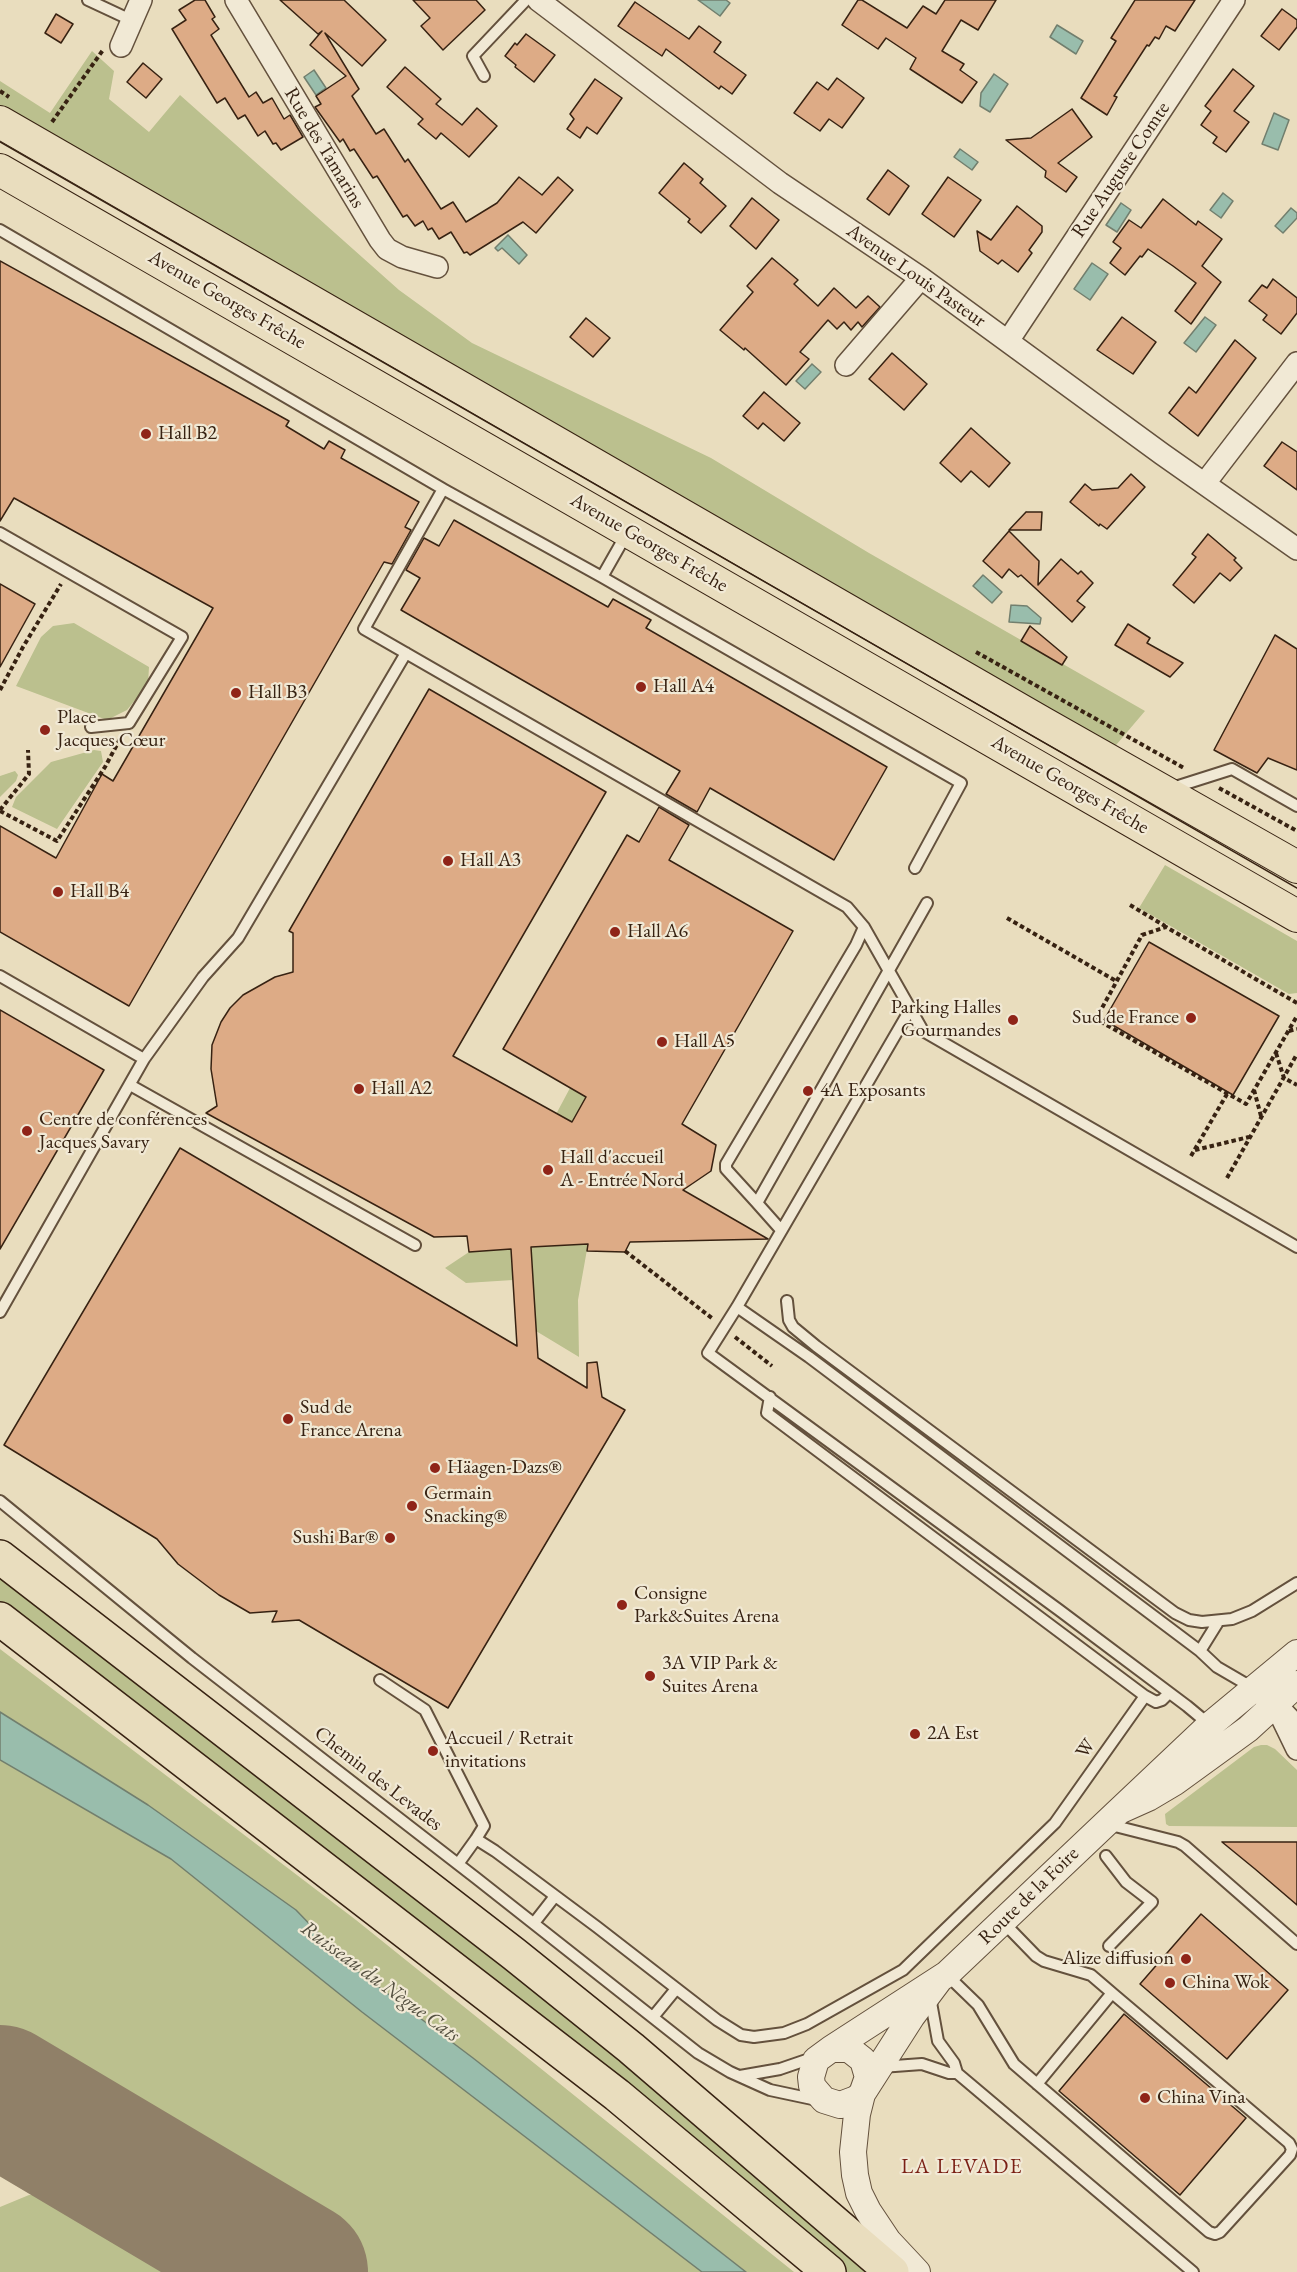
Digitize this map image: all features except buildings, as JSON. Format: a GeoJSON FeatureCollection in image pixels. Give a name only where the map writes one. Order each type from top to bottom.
{"type":"FeatureCollection","features":[{"type":"Feature","properties":{"kind":"highway"},"geometry":{"type":"LineString","coordinates":[[0,1557],[514,1954],[631,2048],[892,2272]]}},
{"type":"Feature","properties":{"kind":"highway"},"geometry":{"type":"LineString","coordinates":[[0,1619],[617,2095],[829,2272]]}},
{"type":"Feature","properties":{"kind":"main road","name":"Avenue Georges Frêche"},"geometry":{"type":"LineString","coordinates":[[0,122],[1297,867]]}},
{"type":"Feature","properties":{"kind":"main road","name":"Avenue Georges Frêche"},"geometry":{"type":"LineString","coordinates":[[0,170],[1297,916]]}},
{"type":"Feature","properties":{"kind":"street"},"geometry":{"type":"LineString","coordinates":[[121,46],[141,0]]}},
{"type":"Feature","properties":{"kind":"street","name":"Rue des Tamarins"},"geometry":{"type":"LineString","coordinates":[[236,0],[380,240],[387,249],[402,257],[437,267]]}},
{"type":"Feature","properties":{"kind":"street","name":"Avenue Louis Pasteur"},"geometry":{"type":"LineString","coordinates":[[538,0],[780,183],[921,278],[1162,454],[1297,549]]}},
{"type":"Feature","properties":{"kind":"street","name":"Rue Auguste Comte"},"geometry":{"type":"LineString","coordinates":[[1008,341],[1234,0]]}},
{"type":"Feature","properties":{"kind":"street"},"geometry":{"type":"LineString","coordinates":[[846,365],[921,278]]}},
{"type":"Feature","properties":{"kind":"street"},"geometry":{"type":"LineString","coordinates":[[1205,483],[1297,363]]}},
{"type":"Feature","properties":{"kind":"street","name":"Route de la Foire"},"geometry":{"type":"LineString","coordinates":[[862,2094],[939,1983],[1157,1773],[1253,1688],[1297,1653]]}},
{"type":"Feature","properties":{"kind":"street","name":"Route de la Foire"},"geometry":{"type":"LineString","coordinates":[[1112,1818],[1175,1782],[1237,1737],[1276,1705],[1297,1684]]}},
{"type":"Feature","properties":{"kind":"street"},"geometry":{"type":"LineString","coordinates":[[1253,1688],[1276,1705],[1297,1726]]}},
{"type":"Feature","properties":{"kind":"street"},"geometry":{"type":"LineString","coordinates":[[1276,1705],[1297,1749]]}},
{"type":"Feature","properties":{"kind":"street","name":"Route de la Foire"},"geometry":{"type":"LineString","coordinates":[[827,2051],[939,1983]]}},
{"type":"Feature","properties":{"kind":"street"},"geometry":{"type":"LineString","coordinates":[[862,2094],[848,2103],[832,2103],[817,2094],[811,2077],[816,2060],[827,2051],[849,2049],[863,2060],[868,2077],[854,2129],[853,2152],[859,2193],[867,2211],[888,2241],[917,2272]]}},
{"type":"Feature","properties":{"kind":"lane"},"geometry":{"type":"LineString","coordinates":[[88,0],[133,21]]}},
{"type":"Feature","properties":{"kind":"lane"},"geometry":{"type":"LineString","coordinates":[[484,76],[473,56],[526,0]]}},
{"type":"Feature","properties":{"kind":"lane"},"geometry":{"type":"LineString","coordinates":[[0,230],[444,489],[961,783],[915,868]]}},
{"type":"Feature","properties":{"kind":"lane"},"geometry":{"type":"LineString","coordinates":[[444,489],[364,629],[847,907],[864,927],[923,1031],[1297,1247]]}},
{"type":"Feature","properties":{"kind":"lane"},"geometry":{"type":"LineString","coordinates":[[602,577],[628,531]]}},
{"type":"Feature","properties":{"kind":"lane"},"geometry":{"type":"LineString","coordinates":[[0,532],[182,637],[129,723],[91,727]]}},
{"type":"Feature","properties":{"kind":"lane"},"geometry":{"type":"LineString","coordinates":[[0,1312],[144,1059],[203,977],[238,938],[406,653]]}},
{"type":"Feature","properties":{"kind":"lane"},"geometry":{"type":"LineString","coordinates":[[1163,791],[1232,769],[1297,806]]}},
{"type":"Feature","properties":{"kind":"lane"},"geometry":{"type":"LineString","coordinates":[[757,1203],[927,903]]}},
{"type":"Feature","properties":{"kind":"lane"},"geometry":{"type":"LineString","coordinates":[[781,1230],[726,1169],[726,1164],[856,945],[864,927]]}},
{"type":"Feature","properties":{"kind":"lane"},"geometry":{"type":"LineString","coordinates":[[0,976],[144,1059]]}},
{"type":"Feature","properties":{"kind":"lane"},"geometry":{"type":"LineString","coordinates":[[911,1008],[708,1353],[1169,1693],[1225,1737],[1237,1737]]}},
{"type":"Feature","properties":{"kind":"lane"},"geometry":{"type":"LineString","coordinates":[[130,1084],[415,1245]]}},
{"type":"Feature","properties":{"kind":"lane"},"geometry":{"type":"LineString","coordinates":[[787,1301],[789,1320],[793,1327],[816,1346],[1175,1613],[1189,1620],[1218,1622],[1242,1616],[1297,1583]]}},
{"type":"Feature","properties":{"kind":"lane"},"geometry":{"type":"LineString","coordinates":[[737,1307],[808,1357],[1200,1651],[1217,1667],[1253,1688]]}},
{"type":"Feature","properties":{"kind":"lane"},"geometry":{"type":"LineString","coordinates":[[770,1397],[767,1413],[1145,1696],[1156,1702],[1169,1693]]}},
{"type":"Feature","properties":{"kind":"lane","name":"Chemin des Levades"},"geometry":{"type":"LineString","coordinates":[[0,1501],[192,1658],[698,2053],[719,2067],[770,2090],[832,2103]]}},
{"type":"Feature","properties":{"kind":"lane"},"geometry":{"type":"LineString","coordinates":[[1200,1651],[1218,1622]]}},
{"type":"Feature","properties":{"kind":"lane"},"geometry":{"type":"LineString","coordinates":[[380,1680],[424,1710],[484,1826],[458,1864]]}},
{"type":"Feature","properties":{"kind":"lane","name":"W"},"geometry":{"type":"LineString","coordinates":[[476,1839],[554,1895],[731,2031],[754,2037],[774,2035],[807,2024],[903,1970],[1055,1823],[1145,1696]]}},
{"type":"Feature","properties":{"kind":"lane"},"geometry":{"type":"LineString","coordinates":[[1112,1818],[1185,1846],[1293,1935],[1297,1944]]}},
{"type":"Feature","properties":{"kind":"lane"},"geometry":{"type":"LineString","coordinates":[[1106,1856],[1126,1882],[1152,1902],[1109,1946]]}},
{"type":"Feature","properties":{"kind":"lane"},"geometry":{"type":"LineString","coordinates":[[534,1923],[554,1895]]}},
{"type":"Feature","properties":{"kind":"lane"},"geometry":{"type":"LineString","coordinates":[[1002,1921],[1036,1956],[1044,1961],[1091,1975],[1289,2143],[1292,2149],[1290,2155],[1220,2232],[1215,2234],[1209,2232],[1014,2064],[978,2005],[939,1983],[938,2041],[954,2063],[957,2073],[1193,2272]]}},
{"type":"Feature","properties":{"kind":"lane"},"geometry":{"type":"LineString","coordinates":[[653,2017],[676,1989]]}},
{"type":"Feature","properties":{"kind":"lane"},"geometry":{"type":"LineString","coordinates":[[1036,2084],[1112,1993]]}},
{"type":"Feature","properties":{"kind":"lane"},"geometry":{"type":"LineString","coordinates":[[740,2076],[780,2069],[827,2051]]}},
{"type":"Feature","properties":{"kind":"lane"},"geometry":{"type":"LineString","coordinates":[[878,2068],[922,2064],[949,2073],[957,2073]]}},
{"type":"Feature","properties":{"kind":"path"},"geometry":{"type":"LineString","coordinates":[[51,122],[105,46],[121,46]]}},
{"type":"Feature","properties":{"kind":"path"},"geometry":{"type":"LineString","coordinates":[[0,690],[23,647],[69,572]]}},
{"type":"Feature","properties":{"kind":"path"},"geometry":{"type":"LineString","coordinates":[[28,750],[28,774],[0,811],[57,842],[105,767],[130,721]]}},
{"type":"Feature","properties":{"kind":"path"},"geometry":{"type":"LineString","coordinates":[[1130,905],[1297,1003]]}},
{"type":"Feature","properties":{"kind":"path"},"geometry":{"type":"LineString","coordinates":[[1007,918],[1116,981]]}},
{"type":"Feature","properties":{"kind":"path"},"geometry":{"type":"LineString","coordinates":[[1166,927],[1142,935],[1096,1019],[1246,1104],[1297,1016]]}},
{"type":"Feature","properties":{"kind":"path"},"geometry":{"type":"LineString","coordinates":[[1288,1032],[1297,1029]]}},
{"type":"Feature","properties":{"kind":"path"},"geometry":{"type":"LineString","coordinates":[[1276,1052],[1284,1077],[1297,1085]]}},
{"type":"Feature","properties":{"kind":"path"},"geometry":{"type":"LineString","coordinates":[[1227,1178],[1297,1054]]}},
{"type":"Feature","properties":{"kind":"path"},"geometry":{"type":"LineString","coordinates":[[1254,1090],[1261,1117]]}},
{"type":"Feature","properties":{"kind":"path"},"geometry":{"type":"LineString","coordinates":[[1191,1156],[1227,1094]]}},
{"type":"Feature","properties":{"kind":"path"},"geometry":{"type":"LineString","coordinates":[[1195,1150],[1250,1137]]}},
{"type":"Feature","properties":{"kind":"path"},"geometry":{"type":"LineString","coordinates":[[625,1251],[772,1366]]}},
{"type":"Feature","properties":{"kind":"shaded area"},"geometry":{"type":"Polygon","coordinates":[[[698,0],[726,0],[730,3],[720,16],[698,0]]]}},
{"type":"Feature","properties":{"kind":"shaded area"},"geometry":{"type":"Polygon","coordinates":[[[1057,25],[1083,41],[1076,54],[1050,37],[1057,25]]]}},
{"type":"Feature","properties":{"kind":"shaded area"},"geometry":{"type":"Polygon","coordinates":[[[92,51],[114,71],[109,99],[149,132],[180,95],[399,290],[472,343],[711,458],[869,553],[1145,711],[1111,751],[0,106],[0,81],[50,113],[92,51]]]}},
{"type":"Feature","properties":{"kind":"shaded area"},"geometry":{"type":"Polygon","coordinates":[[[314,70],[326,88],[316,95],[304,77],[314,70]]]}},
{"type":"Feature","properties":{"kind":"shaded area"},"geometry":{"type":"Polygon","coordinates":[[[994,74],[1008,84],[990,112],[980,106],[981,93],[994,74]]]}},
{"type":"Feature","properties":{"kind":"shaded area"},"geometry":{"type":"Polygon","coordinates":[[[1274,113],[1289,120],[1278,150],[1262,144],[1274,113]]]}},
{"type":"Feature","properties":{"kind":"shaded area"},"geometry":{"type":"Polygon","coordinates":[[[960,149],[978,162],[972,170],[954,157],[960,149]]]}},
{"type":"Feature","properties":{"kind":"shaded area"},"geometry":{"type":"Polygon","coordinates":[[[1223,193],[1233,201],[1221,218],[1210,210],[1223,193]]]}},
{"type":"Feature","properties":{"kind":"shaded area"},"geometry":{"type":"Polygon","coordinates":[[[1121,203],[1131,210],[1117,232],[1106,225],[1121,203]]]}},
{"type":"Feature","properties":{"kind":"shaded area"},"geometry":{"type":"Polygon","coordinates":[[[1291,208],[1297,213],[1297,218],[1283,233],[1275,226],[1291,208]]]}},
{"type":"Feature","properties":{"kind":"shaded area"},"geometry":{"type":"Polygon","coordinates":[[[508,235],[527,255],[519,264],[502,248],[498,251],[495,248],[508,235]]]}},
{"type":"Feature","properties":{"kind":"shaded area"},"geometry":{"type":"Polygon","coordinates":[[[1092,263],[1108,274],[1090,300],[1074,289],[1092,263]]]}},
{"type":"Feature","properties":{"kind":"shaded area"},"geometry":{"type":"Polygon","coordinates":[[[1205,317],[1216,325],[1196,352],[1184,343],[1205,317]]]}},
{"type":"Feature","properties":{"kind":"shaded area"},"geometry":{"type":"Polygon","coordinates":[[[812,364],[821,372],[805,389],[796,381],[812,364]]]}},
{"type":"Feature","properties":{"kind":"shaded area"},"geometry":{"type":"Polygon","coordinates":[[[983,575],[1002,592],[992,603],[973,586],[983,575]]]}},
{"type":"Feature","properties":{"kind":"shaded area"},"geometry":{"type":"Polygon","coordinates":[[[1011,605],[1027,606],[1041,618],[1040,624],[1009,622],[1011,605]]]}},
{"type":"Feature","properties":{"kind":"shaded area"},"geometry":{"type":"Polygon","coordinates":[[[74,623],[149,667],[148,684],[127,710],[107,720],[16,686],[41,637],[53,626],[74,623]]]}},
{"type":"Feature","properties":{"kind":"shaded area"},"geometry":{"type":"Polygon","coordinates":[[[94,750],[101,751],[103,762],[57,829],[12,807],[16,797],[51,762],[94,750]]]}},
{"type":"Feature","properties":{"kind":"shaded area"},"geometry":{"type":"Polygon","coordinates":[[[15,771],[18,775],[16,781],[0,797],[0,776],[15,771]]]}},
{"type":"Feature","properties":{"kind":"shaded area"},"geometry":{"type":"Polygon","coordinates":[[[1165,865],[1297,941],[1297,993],[1289,994],[1139,908],[1165,865]]]}},
{"type":"Feature","properties":{"kind":"shaded area"},"geometry":{"type":"Polygon","coordinates":[[[570,1088],[596,1102],[580,1133],[554,1118],[570,1088]]]}},
{"type":"Feature","properties":{"kind":"shaded area"},"geometry":{"type":"Polygon","coordinates":[[[588,1244],[578,1300],[579,1357],[536,1331],[531,1247],[588,1244]]]}},
{"type":"Feature","properties":{"kind":"shaded area"},"geometry":{"type":"Polygon","coordinates":[[[511,1249],[513,1280],[466,1283],[445,1268],[469,1252],[511,1249]]]}},
{"type":"Feature","properties":{"kind":"shaded area"},"geometry":{"type":"Polygon","coordinates":[[[0,1576],[645,2079],[872,2272],[847,2272],[746,2187],[0,1606],[0,1576]]]}},
{"type":"Feature","properties":{"kind":"shaded area"},"geometry":{"type":"Polygon","coordinates":[[[0,1649],[356,1920],[794,2272],[746,2272],[473,2058],[347,1963],[296,1910],[148,1805],[0,1712],[0,1649]]]}},
{"type":"Feature","properties":{"kind":"shaded area"},"geometry":{"type":"Polygon","coordinates":[[[0,1712],[148,1805],[296,1910],[347,1963],[473,2058],[746,2272],[702,2272],[362,2012],[171,1859],[0,1760],[0,1712]]]}},
{"type":"Feature","properties":{"kind":"shaded area"},"geometry":{"type":"Polygon","coordinates":[[[1261,1745],[1275,1749],[1297,1770],[1297,1827],[1169,1826],[1166,1824],[1165,1814],[1254,1747],[1261,1745]]]}},
{"type":"Feature","properties":{"kind":"shaded area"},"geometry":{"type":"Polygon","coordinates":[[[0,1760],[171,1859],[362,2012],[702,2272],[308,2272],[329,2235],[0,2040],[0,1760]]]}},
{"type":"Feature","properties":{"kind":"shaded area"},"geometry":{"type":"Polygon","coordinates":[[[29,2195],[76,2196],[205,2272],[0,2272],[0,2207],[29,2195]]]}},
{"type":"Feature","properties":{"kind":"runway"},"geometry":{"type":"LineString","coordinates":[[0,2095],[298,2272]]}},
{"type":"Feature","properties":{"kind":"tram line"},"geometry":{"type":"LineString","coordinates":[[0,142],[1297,888]]}},
{"type":"Feature","properties":{"kind":"place","name":"Hall B2"},"geometry":{"type":"Point","coordinates":[146,434]}},
{"type":"Feature","properties":{"kind":"place","name":"Hall A4"},"geometry":{"type":"Point","coordinates":[641,687]}},
{"type":"Feature","properties":{"kind":"place","name":"Hall B3"},"geometry":{"type":"Point","coordinates":[236,693]}},
{"type":"Feature","properties":{"kind":"place","name":"Place Jacques Cœur"},"geometry":{"type":"Point","coordinates":[45,730]}},
{"type":"Feature","properties":{"kind":"place","name":"Hall A3"},"geometry":{"type":"Point","coordinates":[448,861]}},
{"type":"Feature","properties":{"kind":"place","name":"Hall B4"},"geometry":{"type":"Point","coordinates":[58,892]}},
{"type":"Feature","properties":{"kind":"place","name":"Hall A6"},"geometry":{"type":"Point","coordinates":[615,932]}},
{"type":"Feature","properties":{"kind":"place","name":"Sud de France"},"geometry":{"type":"Point","coordinates":[1191,1018]}},
{"type":"Feature","properties":{"kind":"place","name":"Parking Halles Gourmandes"},"geometry":{"type":"Point","coordinates":[1013,1020]}},
{"type":"Feature","properties":{"kind":"place","name":"Hall A5"},"geometry":{"type":"Point","coordinates":[662,1042]}},
{"type":"Feature","properties":{"kind":"place","name":"Hall A2"},"geometry":{"type":"Point","coordinates":[359,1089]}},
{"type":"Feature","properties":{"kind":"place","name":"4A Exposants"},"geometry":{"type":"Point","coordinates":[808,1091]}},
{"type":"Feature","properties":{"kind":"place","name":"Centre de conférences Jacques Savary"},"geometry":{"type":"Point","coordinates":[27,1131]}},
{"type":"Feature","properties":{"kind":"place","name":"Hall d'accueil A - Entrée Nord"},"geometry":{"type":"Point","coordinates":[548,1170]}},
{"type":"Feature","properties":{"kind":"place","name":"Sud de France Arena"},"geometry":{"type":"Point","coordinates":[288,1419]}},
{"type":"Feature","properties":{"kind":"place","name":"Häagen-Dazs®"},"geometry":{"type":"Point","coordinates":[435,1468]}},
{"type":"Feature","properties":{"kind":"place","name":"Germain Snacking®"},"geometry":{"type":"Point","coordinates":[412,1506]}},
{"type":"Feature","properties":{"kind":"place","name":"Sushi Bar®"},"geometry":{"type":"Point","coordinates":[390,1538]}},
{"type":"Feature","properties":{"kind":"place","name":"Consigne Park&Suites Arena"},"geometry":{"type":"Point","coordinates":[622,1605]}},
{"type":"Feature","properties":{"kind":"place","name":"3A VIP Park & Suites Arena"},"geometry":{"type":"Point","coordinates":[650,1676]}},
{"type":"Feature","properties":{"kind":"place","name":"2A Est"},"geometry":{"type":"Point","coordinates":[915,1734]}},
{"type":"Feature","properties":{"kind":"place","name":"Accueil / Retrait invitations"},"geometry":{"type":"Point","coordinates":[433,1751]}},
{"type":"Feature","properties":{"kind":"place","name":"Alize diffusion"},"geometry":{"type":"Point","coordinates":[1186,1959]}},
{"type":"Feature","properties":{"kind":"place","name":"China Wok"},"geometry":{"type":"Point","coordinates":[1170,1983]}},
{"type":"Feature","properties":{"kind":"place","name":"China Vina"},"geometry":{"type":"Point","coordinates":[1145,2098]}},
{"type":"Feature","properties":{"kind":"district","name":"LA LEVADE"},"geometry":{"type":"Point","coordinates":[962,2167]}},
{"type":"Feature","properties":{"kind":"water label","name":"Ruisseau du Nègue Cats"},"geometry":{"type":"Point","coordinates":[380,1982]}}]}
